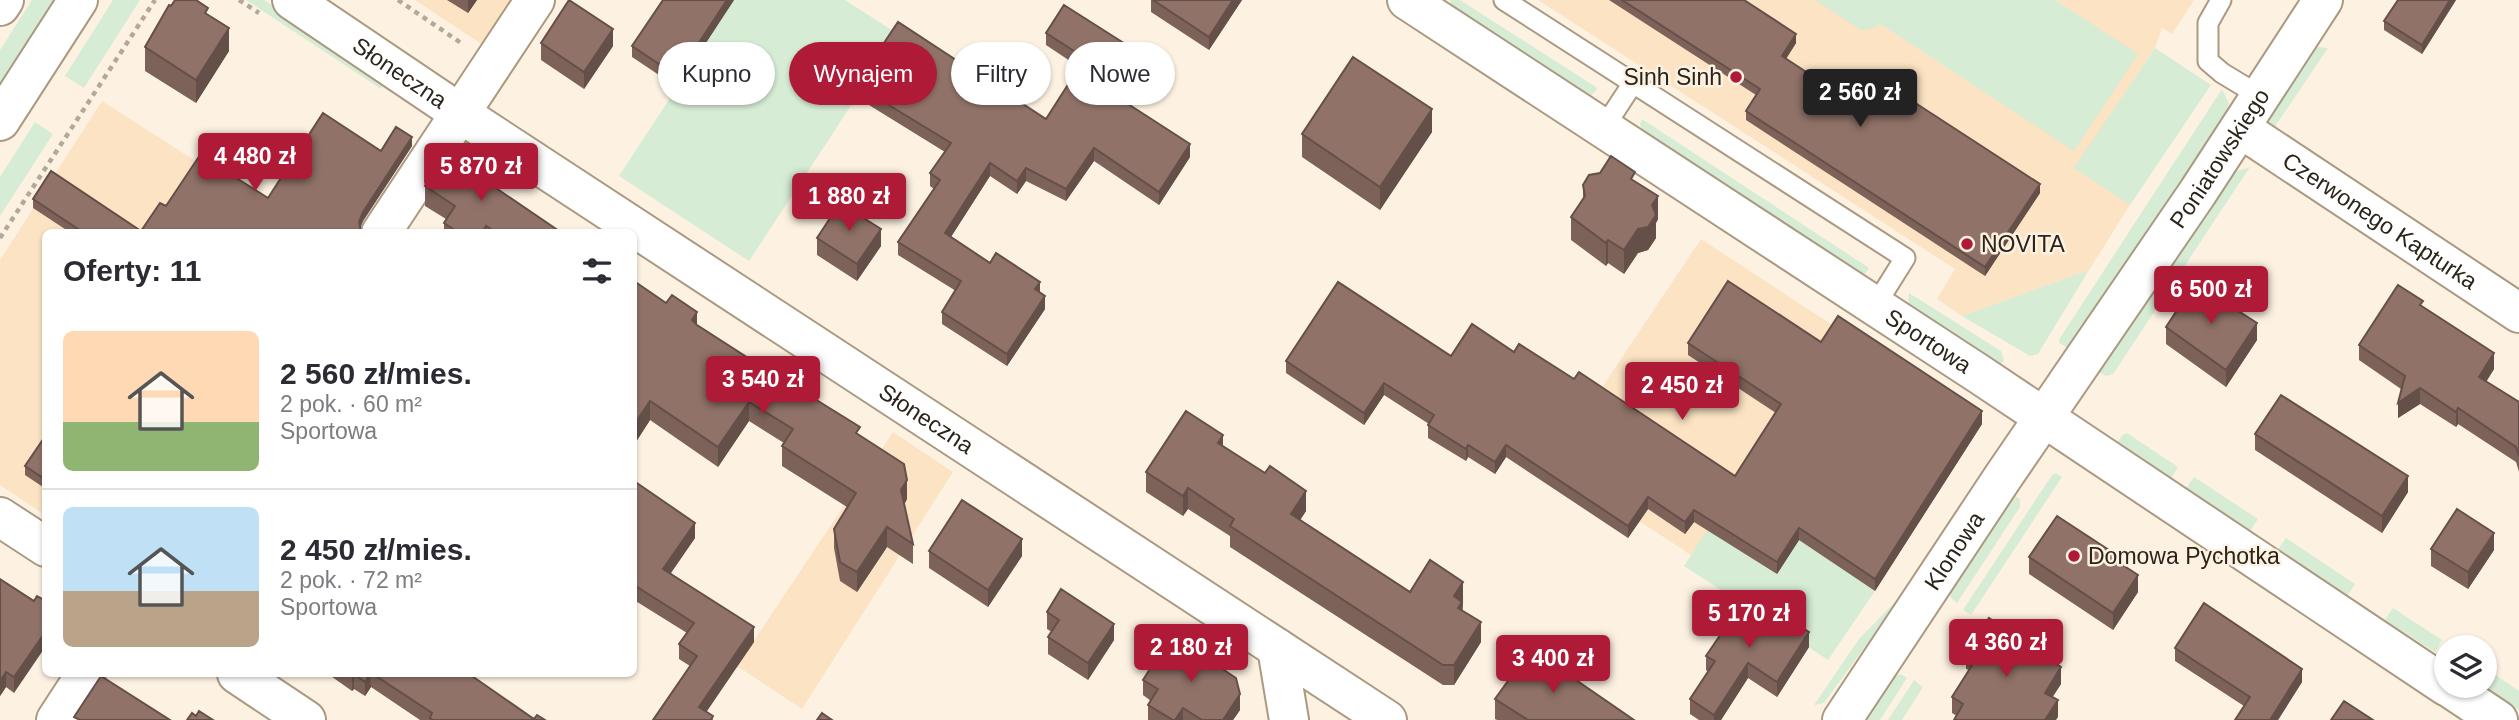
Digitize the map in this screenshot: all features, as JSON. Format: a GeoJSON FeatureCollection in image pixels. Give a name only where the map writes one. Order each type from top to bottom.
{"type":"FeatureCollection","features":[{"type":"Feature","properties":{"kind":"street"},"geometry":{"type":"LineString","coordinates":[[0,6],[4,0]]}},
{"type":"Feature","properties":{"kind":"street"},"geometry":{"type":"LineString","coordinates":[[0,121],[78,0]]}},
{"type":"Feature","properties":{"kind":"street","name":"Słoneczna"},"geometry":{"type":"LineString","coordinates":[[292,0],[637,229]]}},
{"type":"Feature","properties":{"kind":"street"},"geometry":{"type":"LineString","coordinates":[[384,229],[534,0]]}},
{"type":"Feature","properties":{"kind":"street","name":"Poniatowskiego"},"geometry":{"type":"LineString","coordinates":[[2043,417],[2079,368],[2323,0]]}},
{"type":"Feature","properties":{"kind":"street","name":"Sportowa"},"geometry":{"type":"LineString","coordinates":[[1417,3],[1603,129],[2434,677]]}},
{"type":"Feature","properties":{"kind":"street","name":"Czerwonego Kapturka"},"geometry":{"type":"LineString","coordinates":[[2240,128],[2519,313]]}},
{"type":"Feature","properties":{"kind":"street","name":"Słoneczna"},"geometry":{"type":"LineString","coordinates":[[637,229],[1387,720]]}},
{"type":"Feature","properties":{"kind":"street","name":"Klonowa"},"geometry":{"type":"LineString","coordinates":[[1842,720],[2043,417]]}},
{"type":"Feature","properties":{"kind":"street"},"geometry":{"type":"LineString","coordinates":[[0,517],[42,544]]}},
{"type":"Feature","properties":{"kind":"street"},"geometry":{"type":"LineString","coordinates":[[1277,648],[1289,720]]}},
{"type":"Feature","properties":{"kind":"street"},"geometry":{"type":"LineString","coordinates":[[55,720],[84,677]]}},
{"type":"Feature","properties":{"kind":"street"},"geometry":{"type":"LineString","coordinates":[[242,677],[306,720]]}},
{"type":"Feature","properties":{"kind":"street","name":"Sportowa"},"geometry":{"type":"LineString","coordinates":[[2465,698],[2498,720]]}},
{"type":"Feature","properties":{"kind":"lane"},"geometry":{"type":"LineString","coordinates":[[1504,0],[1905,258],[1875,306]]}},
{"type":"Feature","properties":{"kind":"lane"},"geometry":{"type":"LineString","coordinates":[[2221,0],[2208,23],[2208,61],[2222,74],[2260,96]]}},
{"type":"Feature","properties":{"kind":"lane"},"geometry":{"type":"LineString","coordinates":[[1603,129],[1633,83]]}},
{"type":"Feature","properties":{"kind":"path"},"geometry":{"type":"LineString","coordinates":[[0,238],[155,0]]}},
{"type":"Feature","properties":{"kind":"path"},"geometry":{"type":"LineString","coordinates":[[398,0],[469,48]]}},
{"type":"Feature","properties":{"kind":"shaded area"},"geometry":{"type":"Polygon","coordinates":[[[415,0],[520,0],[489,49],[415,0]]]}},
{"type":"Feature","properties":{"kind":"shaded area"},"geometry":{"type":"Polygon","coordinates":[[[1538,0],[2194,0],[2172,34],[2162,28],[2155,48],[2075,168],[2130,205],[2089,270],[1962,316],[1937,299],[1955,269],[1538,0]]]}},
{"type":"Feature","properties":{"kind":"shaded area"},"geometry":{"type":"Polygon","coordinates":[[[102,101],[302,229],[42,229],[42,513],[0,485],[0,260],[102,101]]]}},
{"type":"Feature","properties":{"kind":"shaded area"},"geometry":{"type":"Polygon","coordinates":[[[1701,239],[1982,423],[1875,591],[1732,494],[1691,555],[1639,521],[1599,392],[1701,239]]]}},
{"type":"Feature","properties":{"kind":"shaded area"},"geometry":{"type":"Polygon","coordinates":[[[893,432],[953,472],[802,709],[737,666],[893,432]]]}},
{"type":"Feature","properties":{"kind":"green space"},"geometry":{"type":"Polygon","coordinates":[[[32,0],[56,0],[0,88],[0,50],[32,0]]]}},
{"type":"Feature","properties":{"kind":"green space"},"geometry":{"type":"Polygon","coordinates":[[[113,0],[140,0],[84,88],[65,76],[113,0]]]}},
{"type":"Feature","properties":{"kind":"green space"},"geometry":{"type":"Polygon","coordinates":[[[246,0],[264,0],[387,80],[381,89],[246,0]]]}},
{"type":"Feature","properties":{"kind":"green space"},"geometry":{"type":"Polygon","coordinates":[[[734,0],[845,0],[898,34],[893,42],[789,42],[789,105],[851,105],[749,261],[619,176],[665,105],[775,105],[775,42],[707,42],[734,0]]]}},
{"type":"Feature","properties":{"kind":"green space"},"geometry":{"type":"Polygon","coordinates":[[[1450,0],[1460,0],[1597,90],[1589,97],[1451,6],[1450,0]]]}},
{"type":"Feature","properties":{"kind":"green space"},"geometry":{"type":"Polygon","coordinates":[[[1815,0],[2055,0],[2138,54],[2074,151],[1882,25],[1861,30],[1815,0]]]}},
{"type":"Feature","properties":{"kind":"green space"},"geometry":{"type":"Polygon","coordinates":[[[2319,47],[2328,48],[2274,128],[2270,125],[2269,116],[2309,51],[2319,47]]]}},
{"type":"Feature","properties":{"kind":"green space"},"geometry":{"type":"Polygon","coordinates":[[[2155,48],[2211,85],[2130,205],[2074,168],[2155,48]]]}},
{"type":"Feature","properties":{"kind":"green space"},"geometry":{"type":"Polygon","coordinates":[[[2222,89],[2229,103],[2227,114],[2072,350],[2059,343],[2060,338],[2222,89]]]}},
{"type":"Feature","properties":{"kind":"green space"},"geometry":{"type":"Polygon","coordinates":[[[1642,119],[1869,268],[1865,274],[1858,274],[1643,132],[1640,124],[1642,119]]]}},
{"type":"Feature","properties":{"kind":"green space"},"geometry":{"type":"Polygon","coordinates":[[[35,122],[53,134],[0,216],[0,177],[35,122]]]}},
{"type":"Feature","properties":{"kind":"green space"},"geometry":{"type":"Polygon","coordinates":[[[2250,167],[2113,374],[2106,376],[2097,371],[2231,173],[2250,167]]]}},
{"type":"Feature","properties":{"kind":"green space"},"geometry":{"type":"Polygon","coordinates":[[[2089,270],[2038,354],[2030,356],[1962,316],[2089,270]]]}},
{"type":"Feature","properties":{"kind":"green space"},"geometry":{"type":"Polygon","coordinates":[[[1909,293],[2001,351],[2004,360],[2000,366],[1908,304],[1909,293]]]}},
{"type":"Feature","properties":{"kind":"green space"},"geometry":{"type":"Polygon","coordinates":[[[2127,433],[2178,467],[2169,482],[2116,444],[2127,433]]]}},
{"type":"Feature","properties":{"kind":"green space"},"geometry":{"type":"Polygon","coordinates":[[[2056,473],[2062,477],[1971,615],[1963,610],[2052,475],[2056,473]]]}},
{"type":"Feature","properties":{"kind":"green space"},"geometry":{"type":"Polygon","coordinates":[[[2194,477],[2258,519],[2250,531],[2185,490],[2194,477]]]}},
{"type":"Feature","properties":{"kind":"green space"},"geometry":{"type":"Polygon","coordinates":[[[1731,493],[1875,591],[1828,660],[1684,566],[1731,493]]]}},
{"type":"Feature","properties":{"kind":"green space"},"geometry":{"type":"Polygon","coordinates":[[[2011,494],[2020,499],[2020,507],[1957,603],[1949,593],[2011,494]]]}},
{"type":"Feature","properties":{"kind":"green space"},"geometry":{"type":"Polygon","coordinates":[[[2286,538],[2355,584],[2347,597],[2277,551],[2286,538]]]}},
{"type":"Feature","properties":{"kind":"green space"},"geometry":{"type":"Polygon","coordinates":[[[1904,593],[1824,703],[1814,705],[1859,639],[1904,593]]]}},
{"type":"Feature","properties":{"kind":"green space"},"geometry":{"type":"Polygon","coordinates":[[[2393,608],[2434,635],[2434,651],[2385,620],[2393,608]]]}},
{"type":"Feature","properties":{"kind":"green space"},"geometry":{"type":"Polygon","coordinates":[[[1901,674],[1907,678],[1880,720],[1862,720],[1892,677],[1901,674]]]}},
{"type":"Feature","properties":{"kind":"green space"},"geometry":{"type":"Polygon","coordinates":[[[2497,676],[2519,691],[2519,710],[2497,695],[2497,676]]]}},
{"type":"Feature","properties":{"kind":"green space"},"geometry":{"type":"Polygon","coordinates":[[[1914,680],[1923,687],[1902,720],[1888,720],[1914,680]]]}},
{"type":"Feature","properties":{"kind":"building"},"geometry":{"type":"Polygon","coordinates":[[[175,0],[196,0],[208,8],[205,13],[229,28],[196,80],[145,47],[169,5],[175,0]]]}},
{"type":"Feature","properties":{"kind":"building"},"geometry":{"type":"Polygon","coordinates":[[[569,0],[613,29],[584,72],[541,43],[569,0]]]}},
{"type":"Feature","properties":{"kind":"building"},"geometry":{"type":"Polygon","coordinates":[[[663,0],[727,0],[699,42],[658,42],[658,63],[632,46],[663,0]]]}},
{"type":"Feature","properties":{"kind":"building"},"geometry":{"type":"Polygon","coordinates":[[[1153,0],[1233,0],[1209,37],[1153,0]]]}},
{"type":"Feature","properties":{"kind":"building"},"geometry":{"type":"Polygon","coordinates":[[[1622,0],[1744,0],[1796,34],[1782,56],[1858,106],[1877,78],[2040,184],[1985,267],[1746,111],[1760,89],[1622,0]]]}},
{"type":"Feature","properties":{"kind":"building"},"geometry":{"type":"Polygon","coordinates":[[[2398,0],[2450,0],[2422,45],[2384,21],[2398,0]]]}},
{"type":"Feature","properties":{"kind":"building"},"geometry":{"type":"Polygon","coordinates":[[[1064,5],[1122,42],[1065,42],[1065,45],[1046,33],[1064,5]]]}},
{"type":"Feature","properties":{"kind":"building"},"geometry":{"type":"Polygon","coordinates":[[[898,22],[929,42],[885,42],[898,22]]]}},
{"type":"Feature","properties":{"kind":"building"},"geometry":{"type":"Polygon","coordinates":[[[937,48],[951,57],[951,105],[1025,105],[1046,119],[1065,89],[1065,105],[1130,105],[1190,144],[1159,192],[1094,148],[1066,189],[1026,168],[1017,181],[990,163],[945,233],[990,263],[996,253],[1040,282],[1035,289],[1045,296],[1007,354],[942,312],[961,281],[898,242],[940,180],[930,173],[951,143],[889,105],[937,105],[937,48]]]}},
{"type":"Feature","properties":{"kind":"building"},"geometry":{"type":"Polygon","coordinates":[[[1353,57],[1432,109],[1380,187],[1302,134],[1353,57]]]}},
{"type":"Feature","properties":{"kind":"building"},"geometry":{"type":"Polygon","coordinates":[[[323,113],[381,151],[396,127],[412,137],[363,212],[359,222],[360,229],[142,229],[160,203],[166,206],[200,155],[268,198],[323,113]]]}},
{"type":"Feature","properties":{"kind":"building"},"geometry":{"type":"Polygon","coordinates":[[[446,154],[556,229],[491,229],[486,226],[484,229],[453,229],[444,223],[455,206],[425,186],[446,154]]]}},
{"type":"Feature","properties":{"kind":"building"},"geometry":{"type":"Polygon","coordinates":[[[1611,156],[1635,172],[1631,179],[1658,196],[1652,205],[1656,215],[1648,227],[1638,229],[1624,250],[1608,240],[1606,243],[1571,217],[1585,196],[1583,185],[1589,175],[1600,173],[1611,156]]]}},
{"type":"Feature","properties":{"kind":"building"},"geometry":{"type":"Polygon","coordinates":[[[51,171],[138,229],[78,229],[33,199],[51,171]]]}},
{"type":"Feature","properties":{"kind":"building"},"geometry":{"type":"Polygon","coordinates":[[[840,203],[881,229],[857,264],[817,238],[840,203]]]}},
{"type":"Feature","properties":{"kind":"building"},"geometry":{"type":"Polygon","coordinates":[[[1728,281],[1821,342],[1838,316],[1982,411],[1875,579],[1799,528],[1777,562],[1694,510],[1685,522],[1648,497],[1628,526],[1506,445],[1495,462],[1468,445],[1466,449],[1428,425],[1434,415],[1384,383],[1364,413],[1286,361],[1338,282],[1451,356],[1472,324],[1514,352],[1519,344],[1574,379],[1579,372],[1735,476],[1781,404],[1688,343],[1728,281]]]}},
{"type":"Feature","properties":{"kind":"building"},"geometry":{"type":"Polygon","coordinates":[[[637,283],[666,303],[672,295],[697,312],[692,320],[697,325],[860,427],[856,433],[904,464],[907,480],[901,490],[913,544],[887,527],[857,572],[840,562],[834,529],[856,493],[782,446],[793,429],[749,402],[718,447],[650,401],[637,420],[637,283]]]}},
{"type":"Feature","properties":{"kind":"building"},"geometry":{"type":"Polygon","coordinates":[[[2195,283],[2257,323],[2226,370],[2166,327],[2195,283]]]}},
{"type":"Feature","properties":{"kind":"building"},"geometry":{"type":"Polygon","coordinates":[[[2398,285],[2423,301],[2420,305],[2494,353],[2479,377],[2519,402],[2519,456],[2516,447],[2458,408],[2456,412],[2420,388],[2398,403],[2405,376],[2359,345],[2398,285]]]}},
{"type":"Feature","properties":{"kind":"building"},"geometry":{"type":"Polygon","coordinates":[[[2281,395],[2408,476],[2382,516],[2255,434],[2281,395]]]}},
{"type":"Feature","properties":{"kind":"building"},"geometry":{"type":"Polygon","coordinates":[[[1186,411],[1223,435],[1218,443],[1265,473],[1270,466],[1306,491],[1291,514],[1410,592],[1430,560],[1463,582],[1454,596],[1462,602],[1458,608],[1481,622],[1454,665],[1443,665],[1230,526],[1234,519],[1188,488],[1183,496],[1146,472],[1186,411]]]}},
{"type":"Feature","properties":{"kind":"building"},"geometry":{"type":"Polygon","coordinates":[[[42,441],[42,477],[25,466],[42,441]]]}},
{"type":"Feature","properties":{"kind":"building"},"geometry":{"type":"Polygon","coordinates":[[[637,483],[695,523],[663,569],[754,627],[699,707],[713,716],[711,720],[653,720],[697,656],[679,644],[694,623],[637,587],[637,483]]]}},
{"type":"Feature","properties":{"kind":"building"},"geometry":{"type":"Polygon","coordinates":[[[962,500],[1022,539],[988,590],[929,551],[962,500]]]}},
{"type":"Feature","properties":{"kind":"building"},"geometry":{"type":"Polygon","coordinates":[[[2457,509],[2494,533],[2468,572],[2431,549],[2457,509]]]}},
{"type":"Feature","properties":{"kind":"building"},"geometry":{"type":"Polygon","coordinates":[[[2057,516],[2115,554],[2112,558],[2138,575],[2113,613],[2029,557],[2057,516]]]}},
{"type":"Feature","properties":{"kind":"building"},"geometry":{"type":"Polygon","coordinates":[[[0,579],[34,601],[37,596],[42,599],[42,637],[14,677],[6,672],[0,681],[0,579]]]}},
{"type":"Feature","properties":{"kind":"building"},"geometry":{"type":"Polygon","coordinates":[[[1061,589],[1114,624],[1088,663],[1048,637],[1059,620],[1047,612],[1061,589]]]}},
{"type":"Feature","properties":{"kind":"building"},"geometry":{"type":"Polygon","coordinates":[[[1749,593],[1809,632],[1777,682],[1748,663],[1714,715],[1690,699],[1715,661],[1706,656],[1749,593]]]}},
{"type":"Feature","properties":{"kind":"building"},"geometry":{"type":"Polygon","coordinates":[[[2204,603],[2302,669],[2270,720],[2235,720],[2250,697],[2175,648],[2204,603]]]}},
{"type":"Feature","properties":{"kind":"building"},"geometry":{"type":"Polygon","coordinates":[[[1989,618],[2061,667],[2045,693],[2058,700],[2045,720],[1954,720],[1963,704],[1952,697],[1976,659],[1966,652],[1989,618]]]}},
{"type":"Feature","properties":{"kind":"building"},"geometry":{"type":"Polygon","coordinates":[[[1172,635],[1236,678],[1240,694],[1223,720],[1202,720],[1183,708],[1173,720],[1148,705],[1158,689],[1143,680],[1172,635]]]}},
{"type":"Feature","properties":{"kind":"building"},"geometry":{"type":"Polygon","coordinates":[[[1531,649],[1634,720],[1528,720],[1495,699],[1531,649]]]}},
{"type":"Feature","properties":{"kind":"building"},"geometry":{"type":"Polygon","coordinates":[[[103,677],[170,720],[80,720],[74,717],[103,677]]]}},
{"type":"Feature","properties":{"kind":"building"},"geometry":{"type":"Polygon","coordinates":[[[378,677],[473,677],[534,719],[537,715],[545,720],[433,720],[430,718],[432,713],[378,677]]]}},
{"type":"Feature","properties":{"kind":"building"},"geometry":{"type":"Polygon","coordinates":[[[2344,701],[2373,720],[2331,720],[2344,701]]]}},
{"type":"Feature","properties":{"kind":"building"},"geometry":{"type":"Polygon","coordinates":[[[199,711],[213,720],[187,720],[192,713],[196,716],[199,711]]]}},
{"type":"Feature","properties":{"kind":"building"},"geometry":{"type":"Polygon","coordinates":[[[822,713],[832,720],[817,720],[822,713]]]}},
{"type":"Feature","properties":{"kind":"place","name":"Sinh Sinh"},"geometry":{"type":"Point","coordinates":[1736,77]}},
{"type":"Feature","properties":{"kind":"place","name":"NOVITA"},"geometry":{"type":"Point","coordinates":[1967,244]}},
{"type":"Feature","properties":{"kind":"place","name":"Domowa Pychotka"},"geometry":{"type":"Point","coordinates":[2074,556]}}]}
